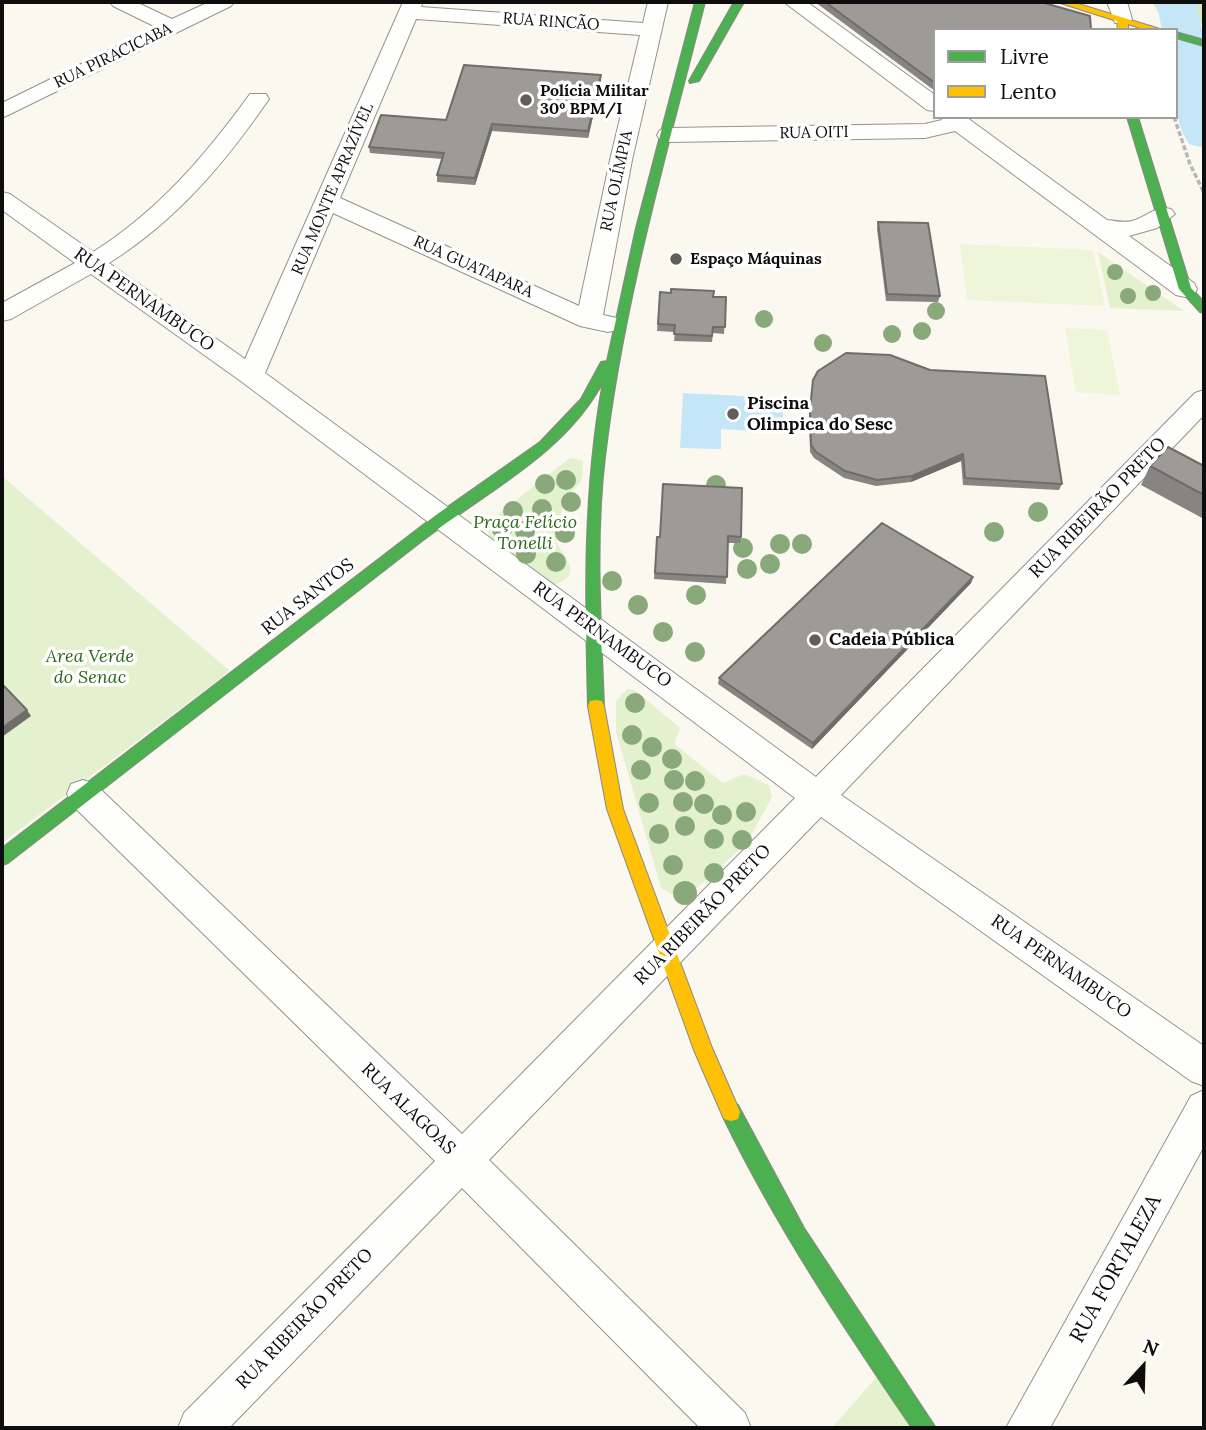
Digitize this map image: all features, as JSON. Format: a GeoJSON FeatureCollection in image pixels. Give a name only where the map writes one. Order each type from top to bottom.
{"type":"FeatureCollection","features":[{"type":"Feature","properties":{"kind":"street"},"geometry":{"type":"LineString","coordinates":[[120,2],[172,27]]}},
{"type":"Feature","properties":{"kind":"street","name":"RUA PIRACICABA"},"geometry":{"type":"LineString","coordinates":[[2,111],[224,2]]}},
{"type":"Feature","properties":{"kind":"street","name":"RUA OLÍMPIA"},"geometry":{"type":"LineString","coordinates":[[589,320],[658,2]]}},
{"type":"Feature","properties":{"kind":"street"},"geometry":{"type":"LineString","coordinates":[[700,2],[618,337],[598,459],[593,517],[592,627],[596,714],[615,809],[669,951],[699,1041],[753,1159],[828,1287],[925,1428]]}},
{"type":"Feature","properties":{"kind":"street"},"geometry":{"type":"LineString","coordinates":[[670,127],[738,2]]}},
{"type":"Feature","properties":{"kind":"street"},"geometry":{"type":"LineString","coordinates":[[793,2],[933,104]]}},
{"type":"Feature","properties":{"kind":"street"},"geometry":{"type":"LineString","coordinates":[[1062,2],[1152,28]]}},
{"type":"Feature","properties":{"kind":"street","name":"RUA RINCÃO"},"geometry":{"type":"LineString","coordinates":[[411,7],[650,30]]}},
{"type":"Feature","properties":{"kind":"street","name":"RUA MONTE APRAZÍVEL"},"geometry":{"type":"LineString","coordinates":[[251,376],[411,7]]}},
{"type":"Feature","properties":{"kind":"street"},"geometry":{"type":"LineString","coordinates":[[1178,36],[1204,43]]}},
{"type":"Feature","properties":{"kind":"street"},"geometry":{"type":"LineString","coordinates":[[2,313],[92,263],[149,224],[208,167],[258,99]]}},
{"type":"Feature","properties":{"kind":"street"},"geometry":{"type":"LineString","coordinates":[[1133,119],[1185,289]]}},
{"type":"Feature","properties":{"kind":"street"},"geometry":{"type":"LineString","coordinates":[[955,120],[1185,289],[1204,309]]}},
{"type":"Feature","properties":{"kind":"street","name":"RUA OITI"},"geometry":{"type":"LineString","coordinates":[[670,127],[925,131],[955,120]]}},
{"type":"Feature","properties":{"kind":"street","name":"RUA PERNAMBUCO"},"geometry":{"type":"LineString","coordinates":[[2,199],[251,376],[817,796],[1204,1068]]}},
{"type":"Feature","properties":{"kind":"street","name":"RUA GUATAPARA"},"geometry":{"type":"LineString","coordinates":[[328,202],[589,320],[618,337]]}},
{"type":"Feature","properties":{"kind":"street"},"geometry":{"type":"LineString","coordinates":[[1103,227],[1132,229],[1163,214]]}},
{"type":"Feature","properties":{"kind":"street","name":"RUA SANTOS"},"geometry":{"type":"LineString","coordinates":[[2,858],[441,519],[545,445],[586,402],[618,337]]}},
{"type":"Feature","properties":{"kind":"street","name":"RUA RIBEIRÃO PRETO"},"geometry":{"type":"LineString","coordinates":[[199,1428],[669,951],[1204,400]]}},
{"type":"Feature","properties":{"kind":"street"},"geometry":{"type":"LineString","coordinates":[[545,445],[576,442],[598,459]]}},
{"type":"Feature","properties":{"kind":"street","name":"RUA ALAGOAS"},"geometry":{"type":"LineString","coordinates":[[83,794],[461,1160],[730,1428]]}},
{"type":"Feature","properties":{"kind":"street","name":"RUA FORTALEZA"},"geometry":{"type":"LineString","coordinates":[[1027,1428],[1204,1109]]}},
{"type":"Feature","properties":{"kind":"path"},"geometry":{"type":"LineString","coordinates":[[1175,119],[1190,164],[1204,193]]}},
{"type":"Feature","properties":{"kind":"green space"},"geometry":{"type":"Polygon","coordinates":[[[1152,2],[1204,2],[1204,24],[1159,13],[1152,2]]]}},
{"type":"Feature","properties":{"kind":"green space"},"geometry":{"type":"Polygon","coordinates":[[[960,244],[1093,250],[1105,306],[967,300],[960,244]]]}},
{"type":"Feature","properties":{"kind":"green space"},"geometry":{"type":"Polygon","coordinates":[[[1098,252],[1184,311],[1110,308],[1098,252]]]}},
{"type":"Feature","properties":{"kind":"green space"},"geometry":{"type":"Polygon","coordinates":[[[1065,328],[1107,330],[1120,395],[1076,392],[1065,328]]]}},
{"type":"Feature","properties":{"kind":"green space","name":"Praça Felício Tonelli"},"geometry":{"type":"Polygon","coordinates":[[[570,458],[583,461],[582,479],[565,496],[556,541],[570,565],[570,571],[562,581],[552,586],[489,542],[488,530],[498,514],[570,458]]]}},
{"type":"Feature","properties":{"kind":"green space","name":"Area Verde do Senac"},"geometry":{"type":"Polygon","coordinates":[[[2,476],[230,671],[2,843],[2,476]]]}},
{"type":"Feature","properties":{"kind":"green space"},"geometry":{"type":"Polygon","coordinates":[[[627,689],[635,690],[680,728],[674,744],[723,783],[744,774],[769,785],[772,797],[747,843],[689,895],[680,899],[661,888],[616,732],[616,701],[627,689]]]}},
{"type":"Feature","properties":{"kind":"green space"},"geometry":{"type":"Polygon","coordinates":[[[879,1374],[916,1428],[832,1428],[879,1374]]]}},
{"type":"Feature","properties":{"kind":"water","name":"Piscina Olimpica do Sesc"},"geometry":{"type":"Polygon","coordinates":[[[683,393],[783,398],[783,433],[721,429],[721,449],[680,448],[683,393]]]}},
{"type":"Feature","properties":{"kind":"building"},"geometry":{"type":"Polygon","coordinates":[[[825,2],[1041,2],[1090,16],[1091,28],[933,28],[933,82],[825,2]]]}},
{"type":"Feature","properties":{"kind":"building"},"geometry":{"type":"Polygon","coordinates":[[[464,65],[601,75],[588,131],[492,124],[475,178],[437,175],[444,153],[369,147],[381,115],[446,120],[464,65]]]}},
{"type":"Feature","properties":{"kind":"building"},"geometry":{"type":"Polygon","coordinates":[[[878,222],[928,223],[940,296],[887,294],[878,222]]]}},
{"type":"Feature","properties":{"kind":"building"},"geometry":{"type":"Polygon","coordinates":[[[671,289],[714,291],[713,297],[726,297],[725,327],[713,327],[712,336],[674,334],[675,325],[658,324],[660,292],[671,293],[671,289]]]}},
{"type":"Feature","properties":{"kind":"building"},"geometry":{"type":"Polygon","coordinates":[[[846,353],[890,355],[930,370],[1045,376],[1062,484],[965,478],[963,454],[912,476],[877,480],[845,471],[816,452],[811,445],[810,409],[813,380],[818,371],[846,353]]]}},
{"type":"Feature","properties":{"kind":"building"},"geometry":{"type":"Polygon","coordinates":[[[1168,447],[1204,466],[1204,495],[1150,466],[1168,447]]]}},
{"type":"Feature","properties":{"kind":"building"},"geometry":{"type":"Polygon","coordinates":[[[663,484],[742,488],[741,537],[728,536],[727,577],[655,573],[663,484]]]}},
{"type":"Feature","properties":{"kind":"building","name":"Cadeia Pública"},"geometry":{"type":"Polygon","coordinates":[[[882,523],[973,577],[813,743],[719,678],[882,523]]]}},
{"type":"Feature","properties":{"kind":"building"},"geometry":{"type":"Polygon","coordinates":[[[2,684],[27,710],[2,728],[2,684]]]}},
{"type":"Feature","properties":{"kind":"waterway"},"geometry":{"type":"LineString","coordinates":[[1176,2],[1204,135]]}},
{"type":"Feature","properties":{"kind":"traffic: fast"},"geometry":{"type":"LineString","coordinates":[[596,706],[592,550],[598,457],[629,285],[700,2]]}},
{"type":"Feature","properties":{"kind":"traffic: fast"},"geometry":{"type":"LineString","coordinates":[[694,81],[739,2]]}},
{"type":"Feature","properties":{"kind":"traffic: fast"},"geometry":{"type":"LineString","coordinates":[[1178,36],[1204,43]]}},
{"type":"Feature","properties":{"kind":"traffic: fast"},"geometry":{"type":"LineString","coordinates":[[1133,119],[1185,289],[1204,309]]}},
{"type":"Feature","properties":{"kind":"traffic: fast"},"geometry":{"type":"LineString","coordinates":[[2,858],[441,519],[545,445],[586,402],[606,365]]}},
{"type":"Feature","properties":{"kind":"traffic: fast"},"geometry":{"type":"LineString","coordinates":[[731,1112],[751,1154],[797,1235],[925,1428]]}},
{"type":"Feature","properties":{"kind":"traffic: slow"},"geometry":{"type":"LineString","coordinates":[[1062,2],[1151,28]]}},
{"type":"Feature","properties":{"kind":"traffic: slow"},"geometry":{"type":"LineString","coordinates":[[1122,19],[1123,28]]}},
{"type":"Feature","properties":{"kind":"traffic: slow"},"geometry":{"type":"LineString","coordinates":[[596,706],[615,809],[703,1050],[731,1112]]}},
{"type":"Feature","properties":{"kind":"place","name":"Polícia Militar 30º BPM/I"},"geometry":{"type":"Point","coordinates":[526,100]}},
{"type":"Feature","properties":{"kind":"place","name":"Espaço Máquinas"},"geometry":{"type":"Point","coordinates":[676,259]}},
{"type":"Feature","properties":{"kind":"place","name":"Piscina Olimpica do Sesc"},"geometry":{"type":"Point","coordinates":[733,414]}},
{"type":"Feature","properties":{"kind":"place","name":"Cadeia Pública"},"geometry":{"type":"Point","coordinates":[815,640]}}]}
